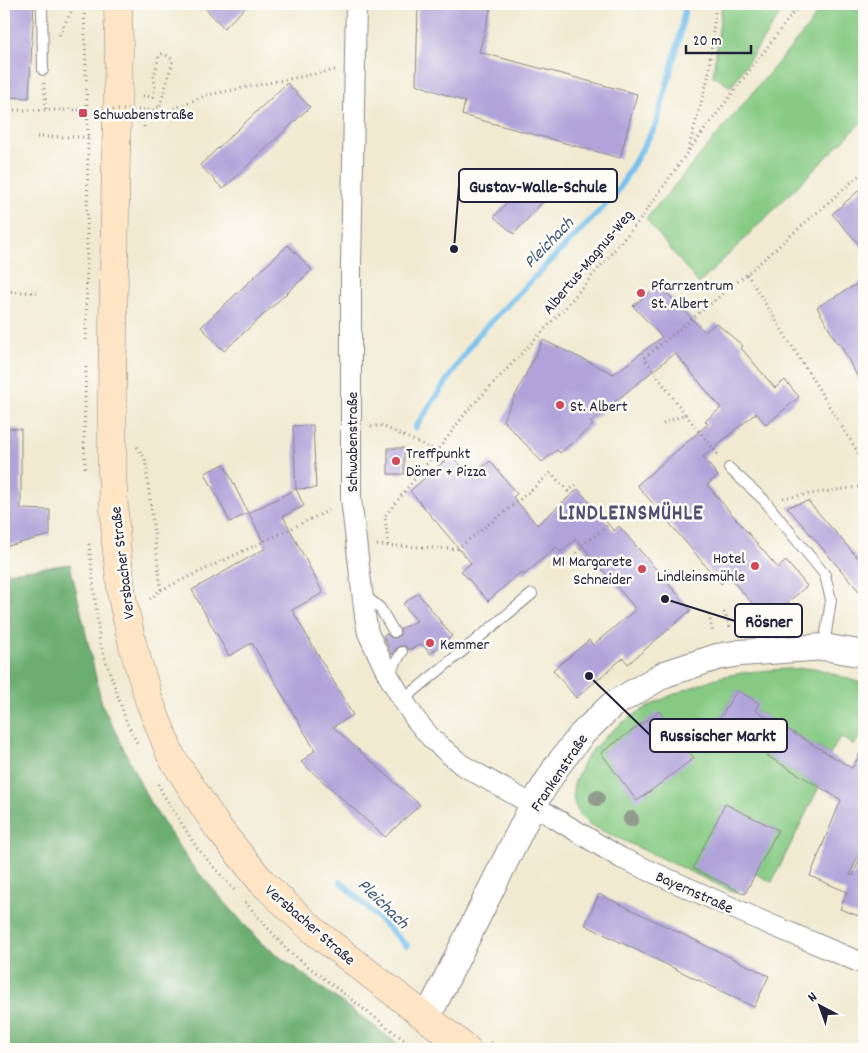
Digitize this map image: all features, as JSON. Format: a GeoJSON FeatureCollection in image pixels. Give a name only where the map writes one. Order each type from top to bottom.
{"type":"FeatureCollection","features":[{"type":"Feature","properties":{"kind":"main road","name":"Versbacher Straße"},"geometry":{"type":"LineString","coordinates":[[118,4],[119,51],[112,381],[112,473],[116,543],[122,597],[133,646],[150,700],[171,756],[218,828],[262,882],[314,931],[427,1018],[477,1044]]}},
{"type":"Feature","properties":{"kind":"street","name":"Schwabenstraße"},"geometry":{"type":"LineString","coordinates":[[356,4],[351,265],[351,500],[368,633],[388,675],[403,700],[416,720],[432,739],[462,765],[533,805]]}},
{"type":"Feature","properties":{"kind":"street","name":"Frankenstraße"},"geometry":{"type":"LineString","coordinates":[[427,1018],[533,805],[558,766],[582,734],[612,705],[664,674],[717,657],[740,653],[824,647],[864,654]]}},
{"type":"Feature","properties":{"kind":"street","name":"Bayernstraße"},"geometry":{"type":"LineString","coordinates":[[533,805],[621,858],[864,964]]}},
{"type":"Feature","properties":{"kind":"lane"},"geometry":{"type":"LineString","coordinates":[[42,4],[43,70]]}},
{"type":"Feature","properties":{"kind":"lane"},"geometry":{"type":"LineString","coordinates":[[729,468],[764,500],[825,575],[831,600],[824,647]]}},
{"type":"Feature","properties":{"kind":"lane"},"geometry":{"type":"LineString","coordinates":[[362,593],[380,608],[394,632]]}},
{"type":"Feature","properties":{"kind":"lane"},"geometry":{"type":"LineString","coordinates":[[403,700],[532,594]]}},
{"type":"Feature","properties":{"kind":"lane"},"geometry":{"type":"LineString","coordinates":[[388,675],[402,652]]}},
{"type":"Feature","properties":{"kind":"path"},"geometry":{"type":"LineString","coordinates":[[57,38],[75,4]]}},
{"type":"Feature","properties":{"kind":"path"},"geometry":{"type":"LineString","coordinates":[[84,4],[88,137],[86,345]]}},
{"type":"Feature","properties":{"kind":"path"},"geometry":{"type":"LineString","coordinates":[[687,153],[708,78],[716,4]]}},
{"type":"Feature","properties":{"kind":"path","name":"Albertus-Magnus-Weg"},"geometry":{"type":"LineString","coordinates":[[388,545],[385,516],[466,411],[564,309],[632,228],[800,4]]}},
{"type":"Feature","properties":{"kind":"path"},"geometry":{"type":"LineString","coordinates":[[4,110],[154,110],[160,106],[173,60],[162,54],[159,56],[154,77]]}},
{"type":"Feature","properties":{"kind":"path"},"geometry":{"type":"LineString","coordinates":[[139,109],[138,116],[164,112],[207,95],[355,66]]}},
{"type":"Feature","properties":{"kind":"path"},"geometry":{"type":"LineString","coordinates":[[43,70],[46,110]]}},
{"type":"Feature","properties":{"kind":"path"},"geometry":{"type":"LineString","coordinates":[[139,102],[140,95]]}},
{"type":"Feature","properties":{"kind":"path"},"geometry":{"type":"LineString","coordinates":[[36,138],[117,137]]}},
{"type":"Feature","properties":{"kind":"path"},"geometry":{"type":"LineString","coordinates":[[729,468],[685,414],[644,358],[747,274],[864,171]]}},
{"type":"Feature","properties":{"kind":"path"},"geometry":{"type":"LineString","coordinates":[[747,274],[864,462]]}},
{"type":"Feature","properties":{"kind":"path"},"geometry":{"type":"LineString","coordinates":[[6,291],[37,292]]}},
{"type":"Feature","properties":{"kind":"path"},"geometry":{"type":"LineString","coordinates":[[86,364],[84,436],[86,475]]}},
{"type":"Feature","properties":{"kind":"path"},"geometry":{"type":"LineString","coordinates":[[663,424],[685,414]]}},
{"type":"Feature","properties":{"kind":"path"},"geometry":{"type":"LineString","coordinates":[[351,430],[380,425],[437,451]]}},
{"type":"Feature","properties":{"kind":"path"},"geometry":{"type":"LineString","coordinates":[[134,451],[133,442],[145,458],[161,590]]}},
{"type":"Feature","properties":{"kind":"path"},"geometry":{"type":"LineString","coordinates":[[356,544],[457,549],[551,473],[568,491],[576,485]]}},
{"type":"Feature","properties":{"kind":"path"},"geometry":{"type":"LineString","coordinates":[[764,500],[864,486]]}},
{"type":"Feature","properties":{"kind":"path"},"geometry":{"type":"LineString","coordinates":[[150,599],[161,590],[351,500]]}},
{"type":"Feature","properties":{"kind":"path"},"geometry":{"type":"LineString","coordinates":[[567,565],[584,544],[609,524]]}},
{"type":"Feature","properties":{"kind":"path"},"geometry":{"type":"LineString","coordinates":[[89,542],[100,643],[127,722],[139,746]]}},
{"type":"Feature","properties":{"kind":"path"},"geometry":{"type":"LineString","coordinates":[[145,595],[146,604]]}},
{"type":"Feature","properties":{"kind":"path"},"geometry":{"type":"LineString","coordinates":[[155,778],[197,848],[236,892]]}},
{"type":"Feature","properties":{"kind":"path"},"geometry":{"type":"LineString","coordinates":[[242,900],[288,951],[416,1049]]}},
{"type":"Feature","properties":{"kind":"path"},"geometry":{"type":"LineString","coordinates":[[477,1044],[500,1049]]}},
{"type":"Feature","properties":{"kind":"green space"},"geometry":{"type":"Polygon","coordinates":[[[722,4],[787,4],[731,87],[713,76],[722,4]]]}},
{"type":"Feature","properties":{"kind":"green space"},"geometry":{"type":"Polygon","coordinates":[[[823,4],[864,4],[864,120],[699,284],[646,219],[808,27],[823,4]]]}},
{"type":"Feature","properties":{"kind":"green space"},"geometry":{"type":"Polygon","coordinates":[[[70,564],[102,704],[149,801],[190,863],[261,943],[405,1049],[4,1049],[4,573],[70,564]]]}},
{"type":"Feature","properties":{"kind":"green space"},"geometry":{"type":"Polygon","coordinates":[[[815,668],[864,684],[864,731],[854,745],[840,737],[830,755],[755,710],[737,690],[716,725],[819,787],[772,882],[747,870],[736,893],[590,825],[581,817],[575,806],[573,787],[585,760],[610,733],[637,713],[667,697],[720,677],[755,671],[815,668]]]}},
{"type":"Feature","properties":{"kind":"building"},"geometry":{"type":"Polygon","coordinates":[[[4,4],[34,4],[29,98],[4,97],[4,4]]]}},
{"type":"Feature","properties":{"kind":"building"},"geometry":{"type":"Polygon","coordinates":[[[201,4],[249,4],[224,28],[201,4]]]}},
{"type":"Feature","properties":{"kind":"building"},"geometry":{"type":"Polygon","coordinates":[[[418,4],[492,4],[479,52],[637,94],[620,158],[462,115],[465,102],[416,84],[418,4]]]}},
{"type":"Feature","properties":{"kind":"building"},"geometry":{"type":"Polygon","coordinates":[[[287,83],[310,107],[223,189],[200,165],[287,83]]]}},
{"type":"Feature","properties":{"kind":"building"},"geometry":{"type":"Polygon","coordinates":[[[534,172],[554,189],[514,234],[494,217],[534,172]]]}},
{"type":"Feature","properties":{"kind":"building"},"geometry":{"type":"Polygon","coordinates":[[[864,186],[864,250],[832,214],[864,186]]]}},
{"type":"Feature","properties":{"kind":"building"},"geometry":{"type":"Polygon","coordinates":[[[288,245],[312,270],[224,351],[201,327],[288,245]]]}},
{"type":"Feature","properties":{"kind":"building"},"geometry":{"type":"Polygon","coordinates":[[[864,280],[864,389],[839,342],[837,343],[817,307],[864,280]]]}},
{"type":"Feature","properties":{"kind":"building"},"geometry":{"type":"Polygon","coordinates":[[[659,285],[705,332],[716,323],[743,346],[741,348],[775,388],[785,380],[799,397],[766,425],[756,413],[703,457],[718,476],[707,485],[778,568],[786,561],[807,586],[767,620],[729,577],[721,584],[637,485],[708,424],[705,421],[721,408],[675,353],[590,422],[593,425],[560,453],[557,450],[542,462],[503,420],[543,340],[614,374],[662,337],[633,306],[659,285]]]}},
{"type":"Feature","properties":{"kind":"building"},"geometry":{"type":"Polygon","coordinates":[[[313,425],[316,488],[296,489],[293,426],[313,425]]]}},
{"type":"Feature","properties":{"kind":"building"},"geometry":{"type":"Polygon","coordinates":[[[4,428],[21,429],[21,509],[50,510],[50,535],[4,547],[4,428]]]}},
{"type":"Feature","properties":{"kind":"building","name":"Treffpunkt Döner + Pizza"},"geometry":{"type":"Polygon","coordinates":[[[388,448],[404,448],[404,474],[388,474],[388,448]]]}},
{"type":"Feature","properties":{"kind":"building"},"geometry":{"type":"Polygon","coordinates":[[[451,455],[462,467],[479,471],[490,461],[517,494],[513,497],[537,525],[578,489],[614,531],[619,526],[691,610],[628,664],[623,658],[576,698],[553,670],[589,640],[593,645],[636,609],[576,539],[561,552],[556,547],[524,575],[521,572],[488,601],[461,571],[471,563],[410,491],[451,455]]]}},
{"type":"Feature","properties":{"kind":"building"},"geometry":{"type":"Polygon","coordinates":[[[224,464],[248,513],[230,522],[205,473],[224,464]]]}},
{"type":"Feature","properties":{"kind":"building"},"geometry":{"type":"Polygon","coordinates":[[[296,489],[304,506],[283,516],[323,593],[292,610],[353,715],[333,727],[420,805],[385,837],[301,762],[315,750],[252,643],[229,656],[192,590],[266,548],[249,513],[296,489]]]}},
{"type":"Feature","properties":{"kind":"building"},"geometry":{"type":"Polygon","coordinates":[[[808,501],[864,565],[864,597],[787,507],[808,501]]]}},
{"type":"Feature","properties":{"kind":"building"},"geometry":{"type":"Polygon","coordinates":[[[418,593],[452,636],[430,654],[422,644],[408,650],[405,646],[399,646],[392,655],[383,636],[387,634],[391,638],[397,638],[400,635],[400,629],[417,621],[403,604],[418,593]]]}},
{"type":"Feature","properties":{"kind":"building"},"geometry":{"type":"Polygon","coordinates":[[[737,690],[759,703],[755,710],[852,768],[864,747],[864,842],[850,875],[853,876],[863,850],[864,918],[840,909],[847,892],[810,876],[841,800],[716,725],[737,690]]]}},
{"type":"Feature","properties":{"kind":"building"},"geometry":{"type":"Polygon","coordinates":[[[659,711],[694,758],[637,801],[601,753],[659,711]]]}},
{"type":"Feature","properties":{"kind":"building"},"geometry":{"type":"Polygon","coordinates":[[[725,804],[778,830],[745,894],[693,868],[725,804]]]}},
{"type":"Feature","properties":{"kind":"building"},"geometry":{"type":"Polygon","coordinates":[[[599,894],[769,976],[754,1007],[585,925],[599,894]]]}},
{"type":"Feature","properties":{"kind":"waterway","name":"Pleichach"},"geometry":{"type":"LineString","coordinates":[[415,428],[477,336],[616,194],[656,125],[679,40],[686,4]]}},
{"type":"Feature","properties":{"kind":"waterway","name":"Pleichach"},"geometry":{"type":"LineString","coordinates":[[341,882],[407,946]]}},
{"type":"Feature","properties":{"kind":"place","name":"Schwabenstraße"},"geometry":{"type":"Point","coordinates":[83,113]}},
{"type":"Feature","properties":{"kind":"place","name":"Gustav-Walle-Schule"},"geometry":{"type":"Point","coordinates":[454,249]}},
{"type":"Feature","properties":{"kind":"place","name":"Pfarrzentrum St. Albert"},"geometry":{"type":"Point","coordinates":[641,293]}},
{"type":"Feature","properties":{"kind":"place","name":"St. Albert"},"geometry":{"type":"Point","coordinates":[560,405]}},
{"type":"Feature","properties":{"kind":"place","name":"Treffpunkt Döner + Pizza"},"geometry":{"type":"Point","coordinates":[396,461]}},
{"type":"Feature","properties":{"kind":"place","name":"Hotel Lindleinsmühle"},"geometry":{"type":"Point","coordinates":[755,566]}},
{"type":"Feature","properties":{"kind":"place","name":"M1 Margarete Schneider"},"geometry":{"type":"Point","coordinates":[642,569]}},
{"type":"Feature","properties":{"kind":"place","name":"Rösner"},"geometry":{"type":"Point","coordinates":[665,599]}},
{"type":"Feature","properties":{"kind":"place","name":"Kemmer"},"geometry":{"type":"Point","coordinates":[430,643]}},
{"type":"Feature","properties":{"kind":"place","name":"Russischer Markt"},"geometry":{"type":"Point","coordinates":[589,676]}},
{"type":"Feature","properties":{"kind":"district","name":"LINDLEINSMÜHLE"},"geometry":{"type":"Point","coordinates":[631,512]}}]}
